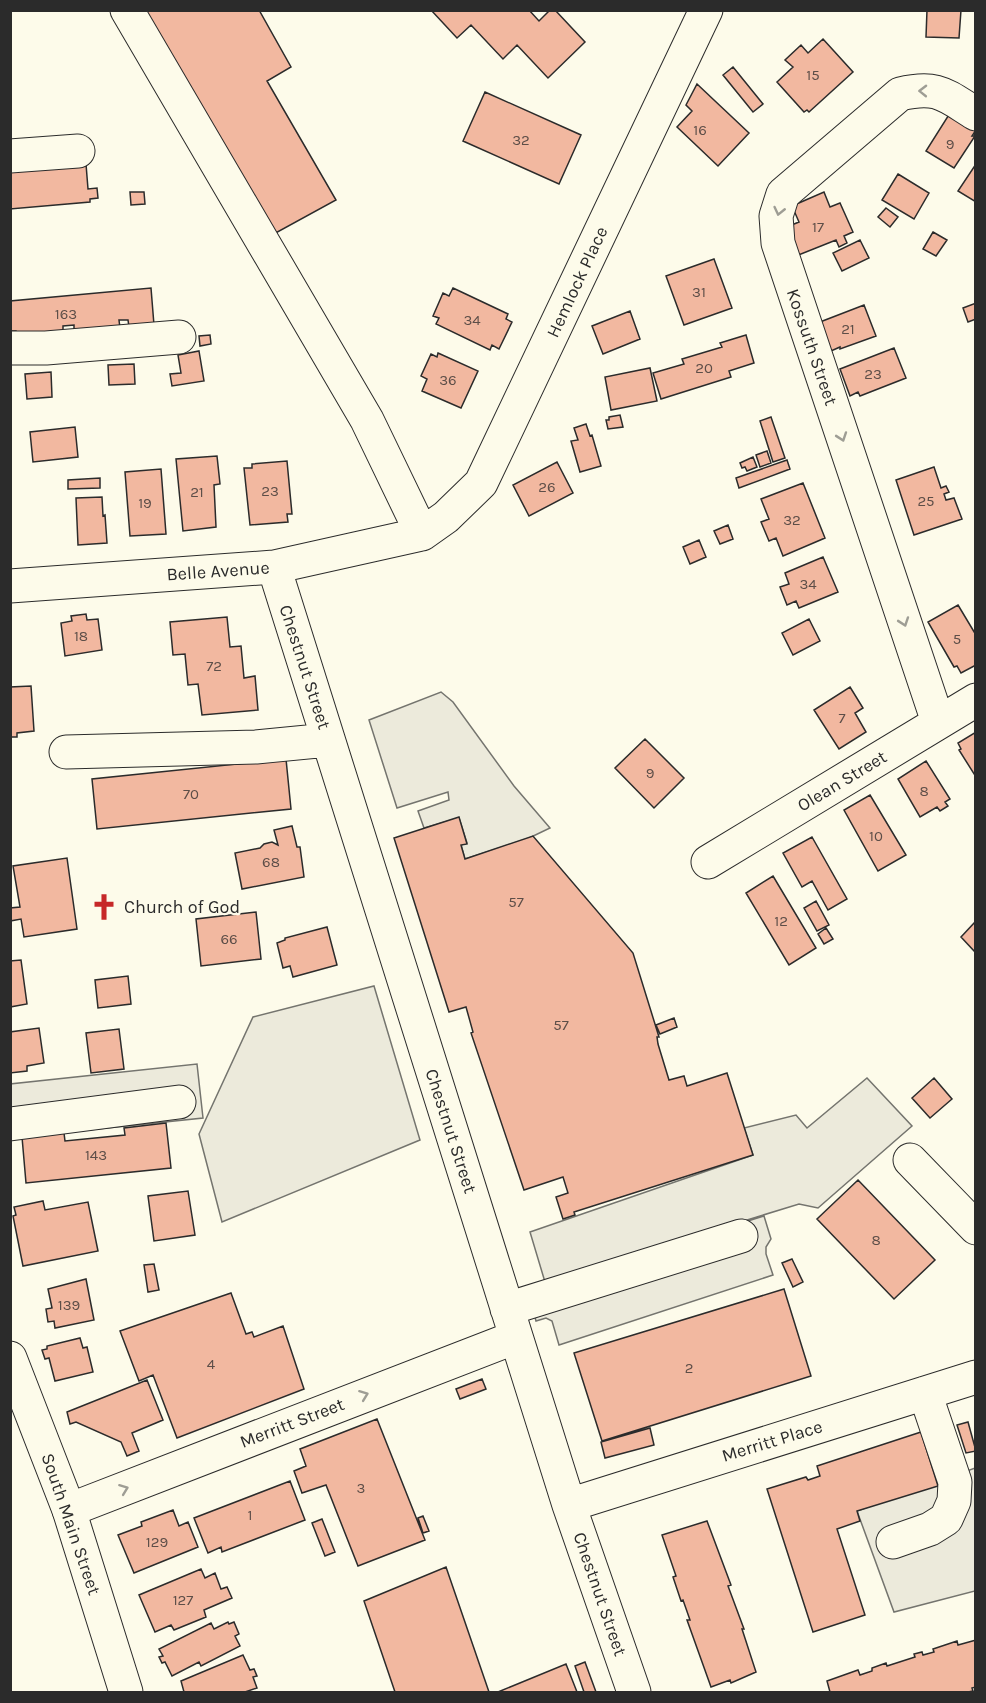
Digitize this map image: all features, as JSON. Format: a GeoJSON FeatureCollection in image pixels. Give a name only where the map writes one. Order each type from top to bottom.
{"type":"FeatureCollection","features":[{"type":"Feature","properties":{"kind":"street"},"geometry":{"type":"LineString","coordinates":[[127,10],[367,420],[422,534]]}},
{"type":"Feature","properties":{"kind":"street","name":"Hemlock Place"},"geometry":{"type":"LineString","coordinates":[[422,534],[446,517],[481,483],[706,10]]}},
{"type":"Feature","properties":{"kind":"street","name":"Kossuth Street"},"geometry":{"type":"LineString","coordinates":[[938,722],[778,243],[776,216],[783,194],[900,94],[920,89],[940,93],[975,114]]}},
{"type":"Feature","properties":{"kind":"street"},"geometry":{"type":"LineString","coordinates":[[10,156],[78,150]]}},
{"type":"Feature","properties":{"kind":"street"},"geometry":{"type":"LineString","coordinates":[[10,348],[46,348],[179,337]]}},
{"type":"Feature","properties":{"kind":"street","name":"Belle Avenue"},"geometry":{"type":"LineString","coordinates":[[10,586],[274,567],[422,534]]}},
{"type":"Feature","properties":{"kind":"street","name":"Chestnut Street"},"geometry":{"type":"LineString","coordinates":[[274,567],[569,1505],[634,1692]]}},
{"type":"Feature","properties":{"kind":"street","name":"Olean Street"},"geometry":{"type":"LineString","coordinates":[[708,862],[975,700]]}},
{"type":"Feature","properties":{"kind":"street"},"geometry":{"type":"LineString","coordinates":[[66,752],[255,747],[328,740]]}},
{"type":"Feature","properties":{"kind":"street"},"geometry":{"type":"LineString","coordinates":[[10,1124],[179,1102]]}},
{"type":"Feature","properties":{"kind":"street"},"geometry":{"type":"LineString","coordinates":[[910,1160],[975,1228]]}},
{"type":"Feature","properties":{"kind":"street","name":"Merritt Street"},"geometry":{"type":"LineString","coordinates":[[69,1510],[511,1323],[741,1236]]}},
{"type":"Feature","properties":{"kind":"street","name":"Merritt Place"},"geometry":{"type":"LineString","coordinates":[[569,1505],[975,1377]]}},
{"type":"Feature","properties":{"kind":"street","name":"South Main Street"},"geometry":{"type":"LineString","coordinates":[[14,1379],[69,1510],[126,1692]]}},
{"type":"Feature","properties":{"kind":"street"},"geometry":{"type":"LineString","coordinates":[[893,1542],[930,1529],[946,1519],[954,1501],[955,1482],[925,1393]]}},
{"type":"Feature","properties":{"kind":"shaded area"},"geometry":{"type":"Polygon","coordinates":[[[441,692],[453,702],[514,786],[550,828],[527,839],[465,859],[461,845],[467,843],[459,818],[424,828],[418,811],[449,800],[448,792],[397,808],[369,720],[441,692]]]}},
{"type":"Feature","properties":{"kind":"shaded area"},"geometry":{"type":"Polygon","coordinates":[[[374,986],[420,1140],[222,1222],[199,1134],[253,1017],[374,986]]]}},
{"type":"Feature","properties":{"kind":"shaded area"},"geometry":{"type":"Polygon","coordinates":[[[197,1064],[203,1118],[11,1138],[10,1084],[197,1064]]]}},
{"type":"Feature","properties":{"kind":"shaded area"},"geometry":{"type":"Polygon","coordinates":[[[867,1078],[912,1126],[818,1208],[799,1204],[545,1282],[530,1232],[753,1155],[744,1128],[796,1115],[807,1128],[867,1078]]]}},
{"type":"Feature","properties":{"kind":"shaded area"},"geometry":{"type":"Polygon","coordinates":[[[764,1216],[771,1239],[766,1247],[766,1254],[773,1275],[559,1345],[552,1321],[546,1318],[536,1321],[528,1290],[764,1216]]]}},
{"type":"Feature","properties":{"kind":"shaded area"},"geometry":{"type":"Polygon","coordinates":[[[975,1468],[975,1591],[894,1612],[857,1511],[975,1468]]]}},
{"type":"Feature","properties":{"kind":"building"},"geometry":{"type":"Polygon","coordinates":[[[142,10],[259,10],[291,67],[267,81],[336,200],[272,235],[142,10]]]}},
{"type":"Feature","properties":{"kind":"building"},"geometry":{"type":"Polygon","coordinates":[[[431,10],[529,10],[539,21],[550,10],[555,10],[585,42],[548,78],[517,45],[503,59],[471,25],[457,38],[431,10]]]}},
{"type":"Feature","properties":{"kind":"building"},"geometry":{"type":"Polygon","coordinates":[[[927,10],[961,10],[959,38],[926,37],[927,10]]]}},
{"type":"Feature","properties":{"kind":"building"},"geometry":{"type":"Polygon","coordinates":[[[823,39],[853,72],[809,112],[807,110],[804,112],[777,82],[793,67],[785,60],[801,45],[808,53],[823,39]]]}},
{"type":"Feature","properties":{"kind":"building"},"geometry":{"type":"Polygon","coordinates":[[[733,67],[763,104],[753,112],[723,75],[733,67]]]}},
{"type":"Feature","properties":{"kind":"building"},"geometry":{"type":"Polygon","coordinates":[[[697,84],[749,133],[718,166],[677,127],[692,111],[686,105],[697,84]]]}},
{"type":"Feature","properties":{"kind":"building"},"geometry":{"type":"Polygon","coordinates":[[[485,92],[581,135],[559,184],[463,141],[485,92]]]}},
{"type":"Feature","properties":{"kind":"building"},"geometry":{"type":"Polygon","coordinates":[[[950,113],[976,130],[972,136],[975,136],[954,168],[926,151],[950,113]]]}},
{"type":"Feature","properties":{"kind":"building"},"geometry":{"type":"Polygon","coordinates":[[[86,164],[88,189],[97,188],[98,198],[90,199],[90,202],[10,209],[10,170],[86,164]]]}},
{"type":"Feature","properties":{"kind":"building"},"geometry":{"type":"Polygon","coordinates":[[[976,164],[976,202],[958,191],[976,164]]]}},
{"type":"Feature","properties":{"kind":"building"},"geometry":{"type":"Polygon","coordinates":[[[898,174],[929,193],[914,219],[882,200],[898,174]]]}},
{"type":"Feature","properties":{"kind":"building"},"geometry":{"type":"Polygon","coordinates":[[[130,192],[144,192],[145,204],[131,205],[130,192]]]}},
{"type":"Feature","properties":{"kind":"building"},"geometry":{"type":"Polygon","coordinates":[[[824,192],[830,207],[840,203],[853,232],[844,236],[847,243],[839,247],[836,240],[796,256],[784,228],[799,222],[792,206],[824,192]]]}},
{"type":"Feature","properties":{"kind":"building"},"geometry":{"type":"Polygon","coordinates":[[[886,208],[898,217],[890,227],[878,217],[886,208]]]}},
{"type":"Feature","properties":{"kind":"building"},"geometry":{"type":"Polygon","coordinates":[[[933,232],[947,240],[936,256],[923,249],[933,232]]]}},
{"type":"Feature","properties":{"kind":"building"},"geometry":{"type":"Polygon","coordinates":[[[860,240],[869,258],[842,271],[833,253],[860,240]]]}},
{"type":"Feature","properties":{"kind":"building"},"geometry":{"type":"Polygon","coordinates":[[[714,259],[732,308],[684,325],[666,276],[714,259]]]}},
{"type":"Feature","properties":{"kind":"building"},"geometry":{"type":"Polygon","coordinates":[[[151,288],[154,325],[129,327],[128,320],[119,320],[120,328],[74,332],[74,325],[63,326],[63,333],[17,337],[16,331],[10,331],[10,301],[151,288]]]}},
{"type":"Feature","properties":{"kind":"building"},"geometry":{"type":"Polygon","coordinates":[[[453,288],[508,314],[506,319],[512,322],[499,349],[492,345],[490,350],[436,324],[439,318],[433,316],[443,293],[449,296],[453,288]]]}},
{"type":"Feature","properties":{"kind":"building"},"geometry":{"type":"Polygon","coordinates":[[[976,303],[976,319],[968,322],[963,308],[976,303]]]}},
{"type":"Feature","properties":{"kind":"building"},"geometry":{"type":"Polygon","coordinates":[[[864,305],[876,336],[831,351],[820,322],[864,305]]]}},
{"type":"Feature","properties":{"kind":"building"},"geometry":{"type":"Polygon","coordinates":[[[630,311],[640,339],[603,354],[592,326],[630,311]]]}},
{"type":"Feature","properties":{"kind":"building"},"geometry":{"type":"Polygon","coordinates":[[[210,335],[211,344],[200,346],[199,336],[210,335]]]}},
{"type":"Feature","properties":{"kind":"building"},"geometry":{"type":"Polygon","coordinates":[[[746,335],[754,363],[729,371],[731,377],[661,399],[653,373],[684,364],[682,359],[722,347],[720,343],[746,335]]]}},
{"type":"Feature","properties":{"kind":"building"},"geometry":{"type":"Polygon","coordinates":[[[894,348],[906,378],[860,396],[858,392],[850,396],[840,369],[894,348]]]}},
{"type":"Feature","properties":{"kind":"building"},"geometry":{"type":"Polygon","coordinates":[[[199,351],[204,381],[172,386],[170,374],[181,373],[178,355],[199,351]]]}},
{"type":"Feature","properties":{"kind":"building"},"geometry":{"type":"Polygon","coordinates":[[[438,353],[478,371],[461,408],[422,391],[427,379],[421,376],[431,354],[437,357],[438,353]]]}},
{"type":"Feature","properties":{"kind":"building"},"geometry":{"type":"Polygon","coordinates":[[[134,364],[135,384],[109,385],[108,365],[134,364]]]}},
{"type":"Feature","properties":{"kind":"building"},"geometry":{"type":"Polygon","coordinates":[[[650,368],[657,401],[611,410],[605,377],[650,368]]]}},
{"type":"Feature","properties":{"kind":"building"},"geometry":{"type":"Polygon","coordinates":[[[51,372],[52,397],[27,399],[25,374],[51,372]]]}},
{"type":"Feature","properties":{"kind":"building"},"geometry":{"type":"Polygon","coordinates":[[[620,415],[623,427],[608,429],[606,420],[609,420],[609,417],[620,415]]]}},
{"type":"Feature","properties":{"kind":"building"},"geometry":{"type":"Polygon","coordinates":[[[771,417],[785,458],[773,462],[760,421],[771,417]]]}},
{"type":"Feature","properties":{"kind":"building"},"geometry":{"type":"Polygon","coordinates":[[[586,424],[590,436],[592,435],[601,466],[580,472],[571,441],[578,440],[574,428],[586,424]]]}},
{"type":"Feature","properties":{"kind":"building"},"geometry":{"type":"Polygon","coordinates":[[[75,427],[78,457],[33,462],[30,432],[75,427]]]}},
{"type":"Feature","properties":{"kind":"building"},"geometry":{"type":"Polygon","coordinates":[[[767,451],[771,463],[760,467],[756,455],[767,451]]]}},
{"type":"Feature","properties":{"kind":"building"},"geometry":{"type":"Polygon","coordinates":[[[217,456],[220,484],[214,485],[216,527],[183,531],[176,459],[217,456]]]}},
{"type":"Feature","properties":{"kind":"building"},"geometry":{"type":"Polygon","coordinates":[[[753,457],[757,467],[747,471],[745,467],[742,468],[740,463],[753,457]]]}},
{"type":"Feature","properties":{"kind":"building"},"geometry":{"type":"Polygon","coordinates":[[[787,460],[790,469],[739,488],[736,478],[787,460]]]}},
{"type":"Feature","properties":{"kind":"building"},"geometry":{"type":"Polygon","coordinates":[[[287,461],[292,514],[287,514],[288,522],[250,525],[244,468],[252,468],[252,464],[287,461]]]}},
{"type":"Feature","properties":{"kind":"building"},"geometry":{"type":"Polygon","coordinates":[[[557,462],[573,493],[529,516],[513,485],[557,462]]]}},
{"type":"Feature","properties":{"kind":"building"},"geometry":{"type":"Polygon","coordinates":[[[934,467],[941,488],[946,486],[949,492],[944,494],[946,500],[954,498],[962,519],[914,535],[896,480],[934,467]]]}},
{"type":"Feature","properties":{"kind":"building"},"geometry":{"type":"Polygon","coordinates":[[[161,469],[166,534],[130,536],[125,472],[161,469]]]}},
{"type":"Feature","properties":{"kind":"building"},"geometry":{"type":"Polygon","coordinates":[[[100,478],[100,488],[68,489],[68,480],[100,478]]]}},
{"type":"Feature","properties":{"kind":"building"},"geometry":{"type":"Polygon","coordinates":[[[803,483],[825,538],[783,556],[776,538],[769,541],[761,522],[769,519],[761,499],[803,483]]]}},
{"type":"Feature","properties":{"kind":"building"},"geometry":{"type":"Polygon","coordinates":[[[102,497],[107,543],[78,545],[76,498],[102,497]]]}},
{"type":"Feature","properties":{"kind":"building"},"geometry":{"type":"Polygon","coordinates":[[[728,525],[733,539],[720,544],[714,531],[728,525]]]}},
{"type":"Feature","properties":{"kind":"building"},"geometry":{"type":"Polygon","coordinates":[[[699,540],[706,557],[690,564],[683,547],[699,540]]]}},
{"type":"Feature","properties":{"kind":"building"},"geometry":{"type":"Polygon","coordinates":[[[823,557],[838,592],[799,608],[796,601],[787,605],[780,587],[789,584],[785,573],[823,557]]]}},
{"type":"Feature","properties":{"kind":"building"},"geometry":{"type":"Polygon","coordinates":[[[958,605],[976,635],[976,665],[961,673],[957,666],[954,667],[928,622],[958,605]]]}},
{"type":"Feature","properties":{"kind":"building"},"geometry":{"type":"Polygon","coordinates":[[[86,614],[87,620],[98,619],[102,650],[65,656],[61,623],[72,621],[71,616],[86,614]]]}},
{"type":"Feature","properties":{"kind":"building"},"geometry":{"type":"Polygon","coordinates":[[[227,617],[230,647],[241,646],[244,678],[255,676],[258,710],[202,715],[198,684],[188,685],[185,654],[173,655],[170,622],[227,617]]]}},
{"type":"Feature","properties":{"kind":"building"},"geometry":{"type":"Polygon","coordinates":[[[809,619],[820,641],[793,655],[782,633],[809,619]]]}},
{"type":"Feature","properties":{"kind":"building"},"geometry":{"type":"Polygon","coordinates":[[[31,686],[34,731],[17,733],[17,737],[10,737],[10,687],[31,686]]]}},
{"type":"Feature","properties":{"kind":"building"},"geometry":{"type":"Polygon","coordinates":[[[850,687],[863,708],[855,713],[866,732],[839,749],[814,710],[850,687]]]}},
{"type":"Feature","properties":{"kind":"building"},"geometry":{"type":"Polygon","coordinates":[[[976,732],[976,777],[959,750],[961,749],[958,743],[976,732]]]}},
{"type":"Feature","properties":{"kind":"building"},"geometry":{"type":"Polygon","coordinates":[[[645,739],[684,778],[654,808],[615,768],[645,739]]]}},
{"type":"Feature","properties":{"kind":"building"},"geometry":{"type":"Polygon","coordinates":[[[286,759],[291,809],[97,829],[92,779],[286,759]]]}},
{"type":"Feature","properties":{"kind":"building"},"geometry":{"type":"Polygon","coordinates":[[[926,761],[950,799],[945,802],[948,806],[940,811],[937,807],[920,817],[898,779],[926,761]]]}},
{"type":"Feature","properties":{"kind":"building"},"geometry":{"type":"Polygon","coordinates":[[[870,795],[906,855],[878,871],[844,810],[870,795]]]}},
{"type":"Feature","properties":{"kind":"building"},"geometry":{"type":"Polygon","coordinates":[[[459,817],[467,844],[461,845],[465,859],[533,836],[633,953],[659,1037],[657,1037],[658,1044],[669,1080],[684,1076],[687,1086],[727,1073],[753,1155],[574,1212],[575,1215],[563,1219],[556,1197],[568,1193],[563,1177],[524,1190],[471,1033],[473,1032],[466,1007],[449,1012],[394,838],[459,817]]]}},
{"type":"Feature","properties":{"kind":"building"},"geometry":{"type":"Polygon","coordinates":[[[292,826],[297,847],[300,847],[304,877],[242,889],[235,853],[260,848],[272,842],[278,845],[274,830],[292,826]]]}},
{"type":"Feature","properties":{"kind":"building"},"geometry":{"type":"Polygon","coordinates":[[[812,837],[847,899],[828,910],[812,881],[802,887],[783,853],[812,837]]]}},
{"type":"Feature","properties":{"kind":"building"},"geometry":{"type":"Polygon","coordinates":[[[67,858],[77,929],[24,937],[21,919],[10,921],[10,908],[20,907],[13,866],[67,858]]]}},
{"type":"Feature","properties":{"kind":"building"},"geometry":{"type":"Polygon","coordinates":[[[773,876],[816,948],[789,965],[746,893],[773,876]]]}},
{"type":"Feature","properties":{"kind":"building"},"geometry":{"type":"Polygon","coordinates":[[[816,901],[829,925],[817,931],[804,908],[816,901]]]}},
{"type":"Feature","properties":{"kind":"building"},"geometry":{"type":"Polygon","coordinates":[[[256,912],[261,959],[201,966],[196,919],[256,912]]]}},
{"type":"Feature","properties":{"kind":"building"},"geometry":{"type":"Polygon","coordinates":[[[976,921],[976,953],[961,937],[976,921]]]}},
{"type":"Feature","properties":{"kind":"building"},"geometry":{"type":"Polygon","coordinates":[[[327,927],[337,965],[293,977],[290,966],[283,968],[277,943],[285,938],[327,927]]]}},
{"type":"Feature","properties":{"kind":"building"},"geometry":{"type":"Polygon","coordinates":[[[826,928],[833,939],[824,944],[818,934],[826,928]]]}},
{"type":"Feature","properties":{"kind":"building"},"geometry":{"type":"Polygon","coordinates":[[[21,960],[27,1004],[10,1007],[10,961],[21,960]]]}},
{"type":"Feature","properties":{"kind":"building"},"geometry":{"type":"Polygon","coordinates":[[[128,976],[131,1004],[98,1008],[95,980],[128,976]]]}},
{"type":"Feature","properties":{"kind":"building"},"geometry":{"type":"Polygon","coordinates":[[[674,1018],[677,1027],[660,1034],[656,1025],[674,1018]]]}},
{"type":"Feature","properties":{"kind":"building"},"geometry":{"type":"Polygon","coordinates":[[[39,1028],[44,1063],[27,1066],[27,1071],[10,1073],[10,1032],[39,1028]]]}},
{"type":"Feature","properties":{"kind":"building"},"geometry":{"type":"Polygon","coordinates":[[[119,1029],[124,1069],[91,1073],[86,1033],[119,1029]]]}},
{"type":"Feature","properties":{"kind":"building"},"geometry":{"type":"Polygon","coordinates":[[[934,1078],[952,1099],[930,1118],[912,1098],[934,1078]]]}},
{"type":"Feature","properties":{"kind":"building"},"geometry":{"type":"Polygon","coordinates":[[[166,1123],[171,1168],[26,1183],[22,1137],[64,1133],[65,1141],[125,1135],[124,1128],[166,1123]]]}},
{"type":"Feature","properties":{"kind":"building"},"geometry":{"type":"Polygon","coordinates":[[[858,1180],[935,1260],[894,1299],[817,1219],[858,1180]]]}},
{"type":"Feature","properties":{"kind":"building"},"geometry":{"type":"Polygon","coordinates":[[[188,1191],[195,1235],[154,1241],[148,1196],[188,1191]]]}},
{"type":"Feature","properties":{"kind":"building"},"geometry":{"type":"Polygon","coordinates":[[[43,1201],[45,1210],[88,1202],[98,1251],[23,1266],[13,1216],[16,1215],[14,1207],[43,1201]]]}},
{"type":"Feature","properties":{"kind":"building"},"geometry":{"type":"Polygon","coordinates":[[[792,1259],[803,1282],[793,1287],[782,1263],[792,1259]]]}},
{"type":"Feature","properties":{"kind":"building"},"geometry":{"type":"Polygon","coordinates":[[[154,1264],[159,1290],[148,1292],[144,1265],[154,1264]]]}},
{"type":"Feature","properties":{"kind":"building"},"geometry":{"type":"Polygon","coordinates":[[[86,1279],[94,1320],[55,1328],[54,1321],[48,1322],[46,1309],[52,1308],[48,1289],[86,1279]]]}},
{"type":"Feature","properties":{"kind":"building"},"geometry":{"type":"Polygon","coordinates":[[[784,1289],[811,1376],[602,1441],[574,1353],[784,1289]]]}},
{"type":"Feature","properties":{"kind":"building"},"geometry":{"type":"Polygon","coordinates":[[[231,1293],[246,1334],[252,1332],[254,1337],[283,1326],[304,1389],[177,1438],[153,1375],[139,1381],[120,1331],[231,1293]]]}},
{"type":"Feature","properties":{"kind":"building"},"geometry":{"type":"Polygon","coordinates":[[[80,1338],[83,1348],[87,1347],[93,1372],[55,1381],[49,1358],[45,1359],[42,1350],[47,1349],[47,1346],[80,1338]]]}},
{"type":"Feature","properties":{"kind":"building"},"geometry":{"type":"Polygon","coordinates":[[[482,1379],[486,1389],[460,1399],[456,1389],[482,1379]]]}},
{"type":"Feature","properties":{"kind":"building"},"geometry":{"type":"Polygon","coordinates":[[[147,1380],[163,1420],[132,1433],[139,1451],[127,1456],[121,1442],[76,1422],[70,1424],[67,1412],[147,1380]]]}},
{"type":"Feature","properties":{"kind":"building"},"geometry":{"type":"Polygon","coordinates":[[[377,1419],[425,1540],[358,1566],[326,1485],[302,1493],[294,1471],[306,1466],[300,1449],[377,1419]]]}},
{"type":"Feature","properties":{"kind":"building"},"geometry":{"type":"Polygon","coordinates":[[[968,1422],[976,1451],[966,1453],[957,1425],[968,1422]]]}},
{"type":"Feature","properties":{"kind":"building"},"geometry":{"type":"Polygon","coordinates":[[[650,1428],[654,1445],[605,1458],[601,1442],[650,1428]]]}},
{"type":"Feature","properties":{"kind":"building"},"geometry":{"type":"Polygon","coordinates":[[[921,1432],[938,1486],[857,1511],[860,1521],[837,1529],[865,1615],[813,1632],[767,1489],[806,1477],[808,1480],[820,1476],[817,1466],[921,1432]]]}},
{"type":"Feature","properties":{"kind":"building"},"geometry":{"type":"Polygon","coordinates":[[[290,1481],[305,1520],[222,1552],[221,1547],[208,1553],[194,1518],[290,1481]]]}},
{"type":"Feature","properties":{"kind":"building"},"geometry":{"type":"Polygon","coordinates":[[[173,1510],[179,1526],[188,1522],[198,1547],[134,1573],[118,1535],[142,1526],[141,1522],[173,1510]]]}},
{"type":"Feature","properties":{"kind":"building"},"geometry":{"type":"Polygon","coordinates":[[[423,1516],[429,1531],[423,1533],[418,1518],[423,1516]]]}},
{"type":"Feature","properties":{"kind":"building"},"geometry":{"type":"Polygon","coordinates":[[[322,1519],[335,1552],[325,1556],[312,1523],[322,1519]]]}},
{"type":"Feature","properties":{"kind":"building"},"geometry":{"type":"Polygon","coordinates":[[[707,1521],[731,1585],[728,1586],[744,1629],[742,1629],[756,1672],[731,1683],[730,1680],[711,1687],[687,1620],[690,1620],[673,1577],[676,1576],[662,1535],[707,1521]]]}},
{"type":"Feature","properties":{"kind":"building"},"geometry":{"type":"Polygon","coordinates":[[[446,1567],[489,1692],[395,1692],[364,1601],[446,1567]]]}},
{"type":"Feature","properties":{"kind":"building"},"geometry":{"type":"Polygon","coordinates":[[[201,1569],[205,1578],[215,1573],[221,1589],[227,1587],[232,1598],[204,1610],[206,1617],[174,1630],[171,1625],[155,1632],[139,1595],[201,1569]]]}},
{"type":"Feature","properties":{"kind":"building"},"geometry":{"type":"Polygon","coordinates":[[[228,1622],[229,1624],[234,1622],[239,1634],[235,1636],[240,1646],[201,1666],[199,1662],[172,1676],[165,1662],[162,1663],[159,1657],[163,1656],[159,1649],[211,1623],[214,1629],[228,1622]]]}},
{"type":"Feature","properties":{"kind":"building"},"geometry":{"type":"Polygon","coordinates":[[[976,1640],[976,1687],[972,1688],[973,1691],[830,1692],[827,1681],[858,1670],[860,1675],[886,1663],[887,1666],[915,1657],[914,1654],[922,1652],[923,1655],[934,1652],[933,1649],[957,1641],[958,1645],[976,1640]]]}},
{"type":"Feature","properties":{"kind":"building"},"geometry":{"type":"Polygon","coordinates":[[[243,1655],[250,1670],[254,1669],[257,1676],[253,1677],[257,1688],[245,1692],[184,1692],[181,1681],[243,1655]]]}},
{"type":"Feature","properties":{"kind":"building"},"geometry":{"type":"Polygon","coordinates":[[[585,1662],[596,1692],[584,1692],[575,1666],[585,1662]]]}},
{"type":"Feature","properties":{"kind":"building"},"geometry":{"type":"Polygon","coordinates":[[[566,1664],[577,1692],[498,1692],[566,1664]]]}},
{"type":"Feature","properties":{"kind":"place","name":"Church of God"},"geometry":{"type":"Point","coordinates":[104,907]}}]}
